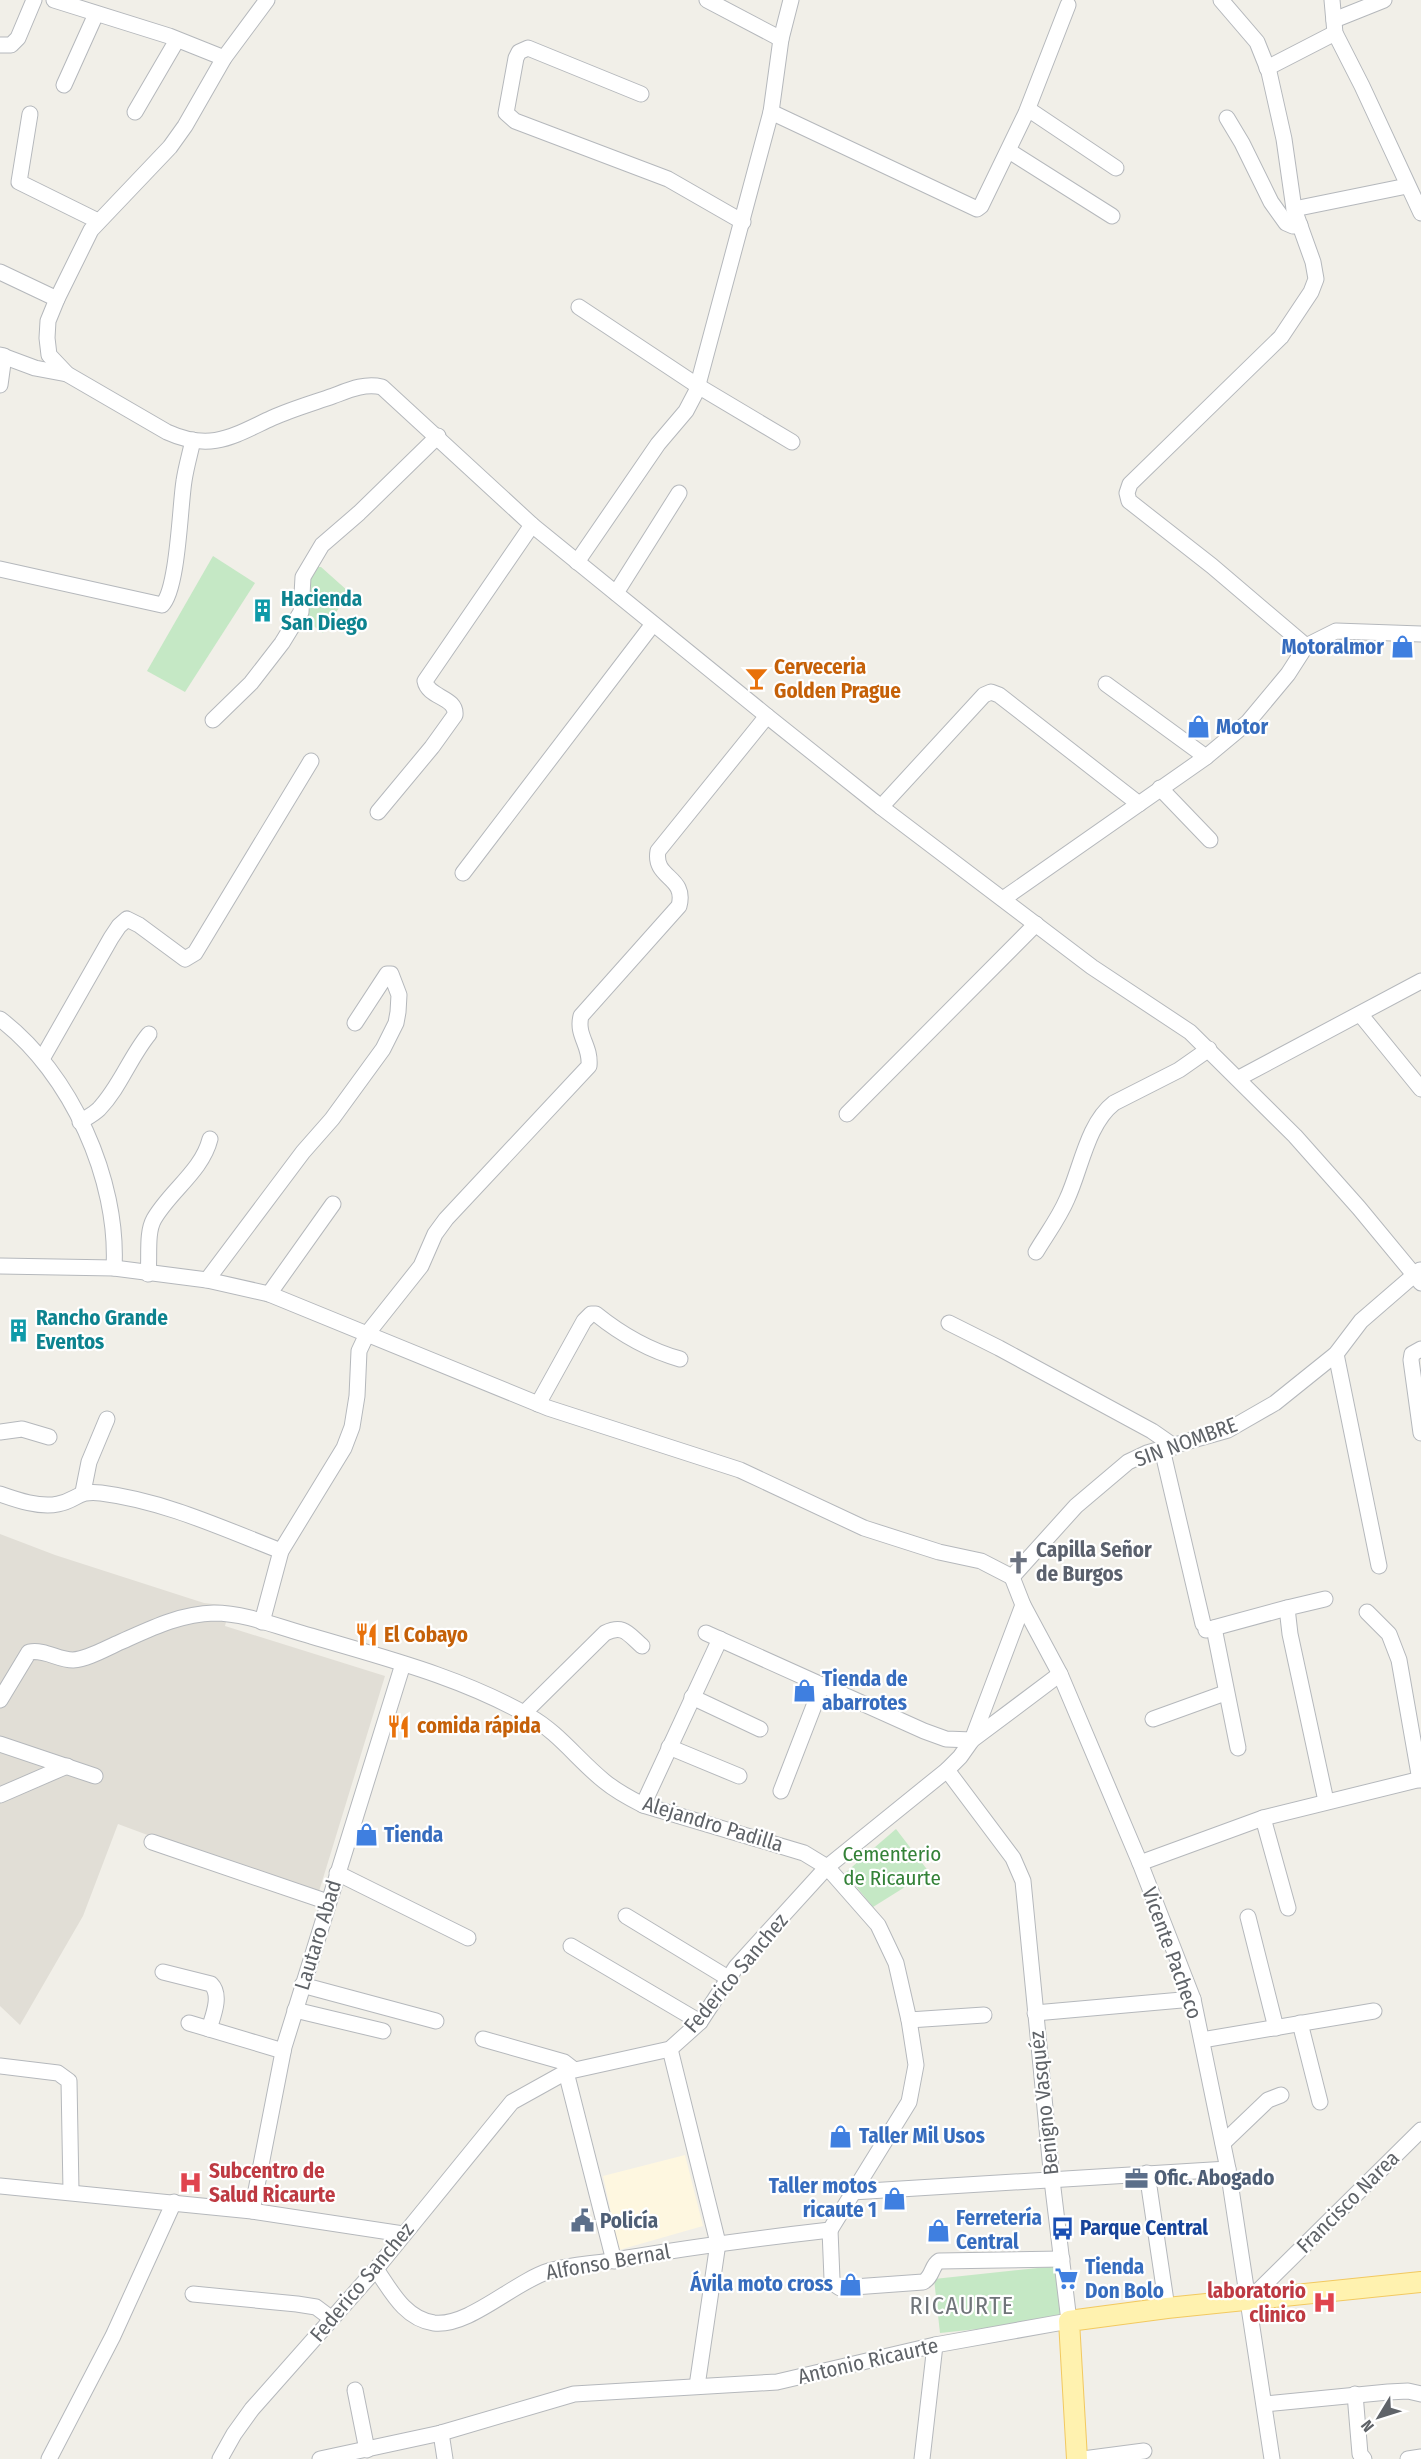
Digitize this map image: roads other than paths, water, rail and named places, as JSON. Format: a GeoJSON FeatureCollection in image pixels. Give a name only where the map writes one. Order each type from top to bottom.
{"type":"FeatureCollection","features":[{"type":"Feature","properties":{"kind":"main road","name":"Antonio Ricaurte"},"geometry":{"type":"LineString","coordinates":[[1069,2321],[1167,2308],[1421,2282]]}},
{"type":"Feature","properties":{"kind":"main road","name":"Benigno Vasquéz"},"geometry":{"type":"LineString","coordinates":[[1069,2321],[1077,2459]]}},
{"type":"Feature","properties":{"kind":"street"},"geometry":{"type":"LineString","coordinates":[[0,45],[11,45],[18,38],[34,0]]}},
{"type":"Feature","properties":{"kind":"street"},"geometry":{"type":"LineString","coordinates":[[54,0],[177,40],[224,58]]}},
{"type":"Feature","properties":{"kind":"street"},"geometry":{"type":"LineString","coordinates":[[267,0],[224,58],[185,126],[170,147],[91,230],[48,321],[47,338],[50,355],[68,374],[167,432],[184,439],[206,441],[231,438],[274,417],[370,384],[381,387],[393,395],[532,525],[767,716],[881,807],[1092,967],[1190,1032],[1295,1136],[1419,1276]]}},
{"type":"Feature","properties":{"kind":"street"},"geometry":{"type":"LineString","coordinates":[[707,0],[781,39]]}},
{"type":"Feature","properties":{"kind":"street"},"geometry":{"type":"LineString","coordinates":[[577,562],[658,444],[686,411],[698,386],[771,112],[781,39],[791,0]]}},
{"type":"Feature","properties":{"kind":"street"},"geometry":{"type":"LineString","coordinates":[[1221,0],[1257,42],[1267,68],[1284,139],[1294,209],[1313,262],[1316,279],[1311,292],[1281,337],[1130,484],[1127,492],[1129,501],[1212,566],[1306,646]]}},
{"type":"Feature","properties":{"kind":"street"},"geometry":{"type":"LineString","coordinates":[[1332,0],[1334,27],[1421,213]]}},
{"type":"Feature","properties":{"kind":"street"},"geometry":{"type":"LineString","coordinates":[[1267,68],[1384,0]]}},
{"type":"Feature","properties":{"kind":"street"},"geometry":{"type":"LineString","coordinates":[[771,112],[974,210],[981,206],[1009,151],[1028,109],[1068,5]]}},
{"type":"Feature","properties":{"kind":"street"},"geometry":{"type":"LineString","coordinates":[[64,85],[96,14]]}},
{"type":"Feature","properties":{"kind":"street"},"geometry":{"type":"LineString","coordinates":[[135,112],[177,40]]}},
{"type":"Feature","properties":{"kind":"street"},"geometry":{"type":"LineString","coordinates":[[641,94],[528,48],[519,52],[516,58],[506,113],[515,121],[668,179],[743,222]]}},
{"type":"Feature","properties":{"kind":"street"},"geometry":{"type":"LineString","coordinates":[[1028,109],[1116,168]]}},
{"type":"Feature","properties":{"kind":"street"},"geometry":{"type":"LineString","coordinates":[[30,114],[19,182],[21,185],[98,221]]}},
{"type":"Feature","properties":{"kind":"street"},"geometry":{"type":"LineString","coordinates":[[1227,118],[1271,202],[1286,223],[1293,226],[1300,225]]}},
{"type":"Feature","properties":{"kind":"street"},"geometry":{"type":"LineString","coordinates":[[1009,151],[1112,216]]}},
{"type":"Feature","properties":{"kind":"street"},"geometry":{"type":"LineString","coordinates":[[1294,209],[1407,186]]}},
{"type":"Feature","properties":{"kind":"street"},"geometry":{"type":"LineString","coordinates":[[0,272],[57,299]]}},
{"type":"Feature","properties":{"kind":"street"},"geometry":{"type":"LineString","coordinates":[[579,307],[698,386],[792,442]]}},
{"type":"Feature","properties":{"kind":"street"},"geometry":{"type":"LineString","coordinates":[[0,385],[2,356],[35,368],[68,374]]}},
{"type":"Feature","properties":{"kind":"street"},"geometry":{"type":"LineString","coordinates":[[213,720],[251,683],[282,643],[301,612],[303,577],[322,545],[359,513],[438,436]]}},
{"type":"Feature","properties":{"kind":"street"},"geometry":{"type":"LineString","coordinates":[[0,568],[162,605],[168,595],[181,530],[183,483],[193,440]]}},
{"type":"Feature","properties":{"kind":"street"},"geometry":{"type":"LineString","coordinates":[[616,593],[679,494]]}},
{"type":"Feature","properties":{"kind":"street"},"geometry":{"type":"LineString","coordinates":[[378,812],[432,747],[455,715],[453,704],[428,689],[425,681],[532,525]]}},
{"type":"Feature","properties":{"kind":"street"},"geometry":{"type":"LineString","coordinates":[[463,873],[653,624]]}},
{"type":"Feature","properties":{"kind":"street"},"geometry":{"type":"LineString","coordinates":[[1003,899],[1206,757],[1248,722],[1288,674],[1306,646],[1336,631],[1421,634]]}},
{"type":"Feature","properties":{"kind":"street"},"geometry":{"type":"LineString","coordinates":[[1106,684],[1206,757]]}},
{"type":"Feature","properties":{"kind":"street"},"geometry":{"type":"LineString","coordinates":[[881,807],[984,695],[992,692],[1084,759],[1139,804]]}},
{"type":"Feature","properties":{"kind":"street"},"geometry":{"type":"LineString","coordinates":[[262,1622],[281,1551],[344,1448],[355,1410],[358,1352],[367,1334],[421,1266],[435,1234],[446,1219],[589,1066],[590,1055],[578,1027],[581,1016],[678,906],[681,896],[678,886],[658,867],[656,861],[658,851],[767,716]]}},
{"type":"Feature","properties":{"kind":"street"},"geometry":{"type":"LineString","coordinates":[[42,1059],[111,938],[127,919],[139,925],[185,959],[195,952],[311,761]]}},
{"type":"Feature","properties":{"kind":"street"},"geometry":{"type":"LineString","coordinates":[[1160,789],[1210,840]]}},
{"type":"Feature","properties":{"kind":"street"},"geometry":{"type":"LineString","coordinates":[[847,1114],[1036,924]]}},
{"type":"Feature","properties":{"kind":"street"},"geometry":{"type":"LineString","coordinates":[[207,1280],[303,1152],[332,1119],[383,1049],[396,1023],[398,1012],[399,995],[391,974],[387,974],[355,1023]]}},
{"type":"Feature","properties":{"kind":"street"},"geometry":{"type":"LineString","coordinates":[[1239,1078],[1421,981]]}},
{"type":"Feature","properties":{"kind":"street"},"geometry":{"type":"LineString","coordinates":[[1360,1014],[1421,1089]]}},
{"type":"Feature","properties":{"kind":"street"},"geometry":{"type":"LineString","coordinates":[[0,1019],[36,1051],[67,1095],[101,1167],[114,1234],[114,1268]]}},
{"type":"Feature","properties":{"kind":"street"},"geometry":{"type":"LineString","coordinates":[[80,1122],[98,1110],[120,1081],[135,1050],[148,1034]]}},
{"type":"Feature","properties":{"kind":"street"},"geometry":{"type":"LineString","coordinates":[[1036,1252],[1066,1201],[1093,1133],[1105,1110],[1114,1103],[1179,1070],[1209,1049]]}},
{"type":"Feature","properties":{"kind":"street"},"geometry":{"type":"LineString","coordinates":[[148,1274],[150,1233],[154,1220],[202,1158],[210,1139]]}},
{"type":"Feature","properties":{"kind":"street"},"geometry":{"type":"LineString","coordinates":[[269,1294],[333,1204]]}},
{"type":"Feature","properties":{"kind":"street"},"geometry":{"type":"LineString","coordinates":[[0,1266],[114,1268],[207,1280],[269,1294],[538,1404],[740,1470],[864,1528],[939,1552],[981,1561],[1011,1577]]}},
{"type":"Feature","properties":{"kind":"street","name":"SIN NOMBRE"},"geometry":{"type":"LineString","coordinates":[[1011,1577],[1056,1526],[1128,1462],[1147,1453],[1228,1431],[1275,1403],[1336,1354],[1361,1321],[1419,1276]]}},
{"type":"Feature","properties":{"kind":"street"},"geometry":{"type":"LineString","coordinates":[[538,1404],[584,1321],[591,1314],[596,1314],[614,1328],[654,1352],[680,1359]]}},
{"type":"Feature","properties":{"kind":"street"},"geometry":{"type":"LineString","coordinates":[[949,1323],[1121,1414],[1169,1448],[1206,1628],[1238,1748]]}},
{"type":"Feature","properties":{"kind":"street"},"geometry":{"type":"LineString","coordinates":[[1421,1349],[1412,1354],[1411,1360],[1421,1433]]}},
{"type":"Feature","properties":{"kind":"street"},"geometry":{"type":"LineString","coordinates":[[1336,1354],[1379,1566]]}},
{"type":"Feature","properties":{"kind":"street"},"geometry":{"type":"LineString","coordinates":[[83,1492],[89,1462],[107,1419]]}},
{"type":"Feature","properties":{"kind":"street"},"geometry":{"type":"LineString","coordinates":[[0,1432],[22,1429],[49,1437]]}},
{"type":"Feature","properties":{"kind":"street"},"geometry":{"type":"LineString","coordinates":[[0,1494],[26,1502],[52,1505],[61,1504],[83,1492],[159,1504],[281,1551]]}},
{"type":"Feature","properties":{"kind":"street","name":"Vicente Pacheco"},"geometry":{"type":"LineString","coordinates":[[1011,1577],[1023,1605],[1060,1674],[1140,1863],[1193,2000],[1228,2169],[1250,2299],[1272,2459]]}},
{"type":"Feature","properties":{"kind":"street"},"geometry":{"type":"LineString","coordinates":[[1206,1628],[1325,1599]]}},
{"type":"Feature","properties":{"kind":"street"},"geometry":{"type":"LineString","coordinates":[[643,1804],[692,1697],[713,1636],[924,1731],[946,1739],[972,1740],[1023,1605]]}},
{"type":"Feature","properties":{"kind":"street"},"geometry":{"type":"LineString","coordinates":[[1287,1608],[1290,1634],[1326,1801]]}},
{"type":"Feature","properties":{"kind":"street"},"geometry":{"type":"LineString","coordinates":[[1140,1863],[1263,1818],[1420,1780],[1399,1660],[1389,1634],[1367,1611]]}},
{"type":"Feature","properties":{"kind":"street","name":"Alejandro Padilla"},"geometry":{"type":"LineString","coordinates":[[0,1700],[29,1652],[38,1650],[73,1660],[96,1653],[173,1619],[215,1613],[262,1622],[457,1682],[524,1713],[550,1731],[603,1780],[622,1794],[643,1804],[804,1853],[827,1867],[878,1925],[896,1963],[916,2065],[909,2102],[852,2192]]}},
{"type":"Feature","properties":{"kind":"street"},"geometry":{"type":"LineString","coordinates":[[524,1713],[605,1633],[615,1628],[623,1629],[642,1646]]}},
{"type":"Feature","properties":{"kind":"street","name":"Lautaro Abad"},"geometry":{"type":"LineString","coordinates":[[252,2211],[283,2051],[403,1664]]}},
{"type":"Feature","properties":{"kind":"street","name":"Federico Sanchez"},"geometry":{"type":"LineString","coordinates":[[220,2459],[252,2409],[376,2269],[512,2102],[569,2070],[670,2049],[700,2022],[735,1967],[827,1867],[947,1770],[972,1740],[1060,1674]]}},
{"type":"Feature","properties":{"kind":"street"},"geometry":{"type":"LineString","coordinates":[[781,1791],[822,1685]]}},
{"type":"Feature","properties":{"kind":"street"},"geometry":{"type":"LineString","coordinates":[[1153,1719],[1225,1693]]}},
{"type":"Feature","properties":{"kind":"street"},"geometry":{"type":"LineString","coordinates":[[692,1697],[760,1729]]}},
{"type":"Feature","properties":{"kind":"street"},"geometry":{"type":"LineString","coordinates":[[0,1744],[95,1776]]}},
{"type":"Feature","properties":{"kind":"street"},"geometry":{"type":"LineString","coordinates":[[669,1747],[739,1776]]}},
{"type":"Feature","properties":{"kind":"street"},"geometry":{"type":"LineString","coordinates":[[0,1795],[67,1766]]}},
{"type":"Feature","properties":{"kind":"street","name":"Benigno Vasquéz"},"geometry":{"type":"LineString","coordinates":[[947,1770],[1003,1844],[1023,1881],[1052,2180],[1069,2321]]}},
{"type":"Feature","properties":{"kind":"street"},"geometry":{"type":"LineString","coordinates":[[1263,1818],[1288,1908]]}},
{"type":"Feature","properties":{"kind":"street"},"geometry":{"type":"LineString","coordinates":[[152,1842],[328,1902]]}},
{"type":"Feature","properties":{"kind":"street"},"geometry":{"type":"LineString","coordinates":[[337,1873],[468,1938]]}},
{"type":"Feature","properties":{"kind":"street"},"geometry":{"type":"LineString","coordinates":[[626,1916],[728,1978]]}},
{"type":"Feature","properties":{"kind":"street"},"geometry":{"type":"LineString","coordinates":[[1248,1917],[1276,2028]]}},
{"type":"Feature","properties":{"kind":"street"},"geometry":{"type":"LineString","coordinates":[[571,1946],[700,2022]]}},
{"type":"Feature","properties":{"kind":"street"},"geometry":{"type":"LineString","coordinates":[[163,1972],[212,1984],[217,1995],[209,2029]]}},
{"type":"Feature","properties":{"kind":"street"},"geometry":{"type":"LineString","coordinates":[[302,1985],[436,2021]]}},
{"type":"Feature","properties":{"kind":"street"},"geometry":{"type":"LineString","coordinates":[[1035,2013],[1193,2000]]}},
{"type":"Feature","properties":{"kind":"street"},"geometry":{"type":"LineString","coordinates":[[295,2010],[383,2031]]}},
{"type":"Feature","properties":{"kind":"street"},"geometry":{"type":"LineString","coordinates":[[1202,2040],[1374,2011]]}},
{"type":"Feature","properties":{"kind":"street"},"geometry":{"type":"LineString","coordinates":[[909,2020],[984,2015]]}},
{"type":"Feature","properties":{"kind":"street"},"geometry":{"type":"LineString","coordinates":[[189,2023],[283,2051]]}},
{"type":"Feature","properties":{"kind":"street"},"geometry":{"type":"LineString","coordinates":[[1300,2024],[1320,2102]]}},
{"type":"Feature","properties":{"kind":"street"},"geometry":{"type":"LineString","coordinates":[[483,2039],[564,2062],[569,2070],[614,2261]]}},
{"type":"Feature","properties":{"kind":"street"},"geometry":{"type":"LineString","coordinates":[[670,2049],[718,2243],[697,2386]]}},
{"type":"Feature","properties":{"kind":"street"},"geometry":{"type":"LineString","coordinates":[[0,2066],[58,2073],[69,2081],[71,2191]]}},
{"type":"Feature","properties":{"kind":"street"},"geometry":{"type":"LineString","coordinates":[[1223,2143],[1268,2100],[1281,2095]]}},
{"type":"Feature","properties":{"kind":"street","name":"Francisco Narea"},"geometry":{"type":"LineString","coordinates":[[1250,2299],[1421,2130]]}},
{"type":"Feature","properties":{"kind":"street"},"geometry":{"type":"LineString","coordinates":[[1062,2259],[939,2261],[934,2265],[930,2277],[923,2282],[840,2288],[832,2279],[830,2230],[852,2192],[1228,2169]]}},
{"type":"Feature","properties":{"kind":"street"},"geometry":{"type":"LineString","coordinates":[[1147,2173],[1167,2308]]}},
{"type":"Feature","properties":{"kind":"street"},"geometry":{"type":"LineString","coordinates":[[0,2186],[71,2191],[252,2211],[403,2234]]}},
{"type":"Feature","properties":{"kind":"street"},"geometry":{"type":"LineString","coordinates":[[49,2459],[113,2336],[174,2202]]}},
{"type":"Feature","properties":{"kind":"street","name":"Alfonso Bernal"},"geometry":{"type":"LineString","coordinates":[[376,2269],[403,2307],[417,2317],[433,2323],[448,2323],[464,2318],[521,2283],[557,2268],[614,2261],[718,2243],[830,2230]]}},
{"type":"Feature","properties":{"kind":"street"},"geometry":{"type":"LineString","coordinates":[[193,2294],[316,2307],[332,2319]]}},
{"type":"Feature","properties":{"kind":"street","name":"Antonio Ricaurte"},"geometry":{"type":"LineString","coordinates":[[320,2459],[441,2433],[573,2394],[777,2382],[935,2345],[1069,2321]]}},
{"type":"Feature","properties":{"kind":"street"},"geometry":{"type":"LineString","coordinates":[[922,2459],[935,2345]]}},
{"type":"Feature","properties":{"kind":"street"},"geometry":{"type":"LineString","coordinates":[[355,2390],[367,2450]]}},
{"type":"Feature","properties":{"kind":"street"},"geometry":{"type":"LineString","coordinates":[[1265,2404],[1355,2394],[1408,2391],[1421,2394]]}},
{"type":"Feature","properties":{"kind":"street"},"geometry":{"type":"LineString","coordinates":[[1355,2394],[1360,2454],[1364,2459]]}},
{"type":"Feature","properties":{"kind":"street"},"geometry":{"type":"LineString","coordinates":[[441,2433],[445,2459]]}},
{"type":"Feature","properties":{"kind":"street"},"geometry":{"type":"LineString","coordinates":[[1083,2459],[1144,2451]]}},
{"type":"Feature","properties":{"kind":"street"},"geometry":{"type":"LineString","coordinates":[[1408,2459],[1421,2457]]}},
{"type":"Feature","properties":{"kind":"place","name":"Hacienda San Diego"},"geometry":{"type":"Point","coordinates":[263,611]}},
{"type":"Feature","properties":{"kind":"place","name":"Motoralmor"},"geometry":{"type":"Point","coordinates":[1402,647]}},
{"type":"Feature","properties":{"kind":"place","name":"Cerveceria Golden Prague"},"geometry":{"type":"Point","coordinates":[756,679]}},
{"type":"Feature","properties":{"kind":"place","name":"Motor"},"geometry":{"type":"Point","coordinates":[1198,727]}},
{"type":"Feature","properties":{"kind":"place","name":"Rancho Grande Eventos"},"geometry":{"type":"Point","coordinates":[18,1330]}},
{"type":"Feature","properties":{"kind":"place","name":"Capilla Señor de Burgos"},"geometry":{"type":"Point","coordinates":[1018,1562]}},
{"type":"Feature","properties":{"kind":"place","name":"El Cobayo"},"geometry":{"type":"Point","coordinates":[366,1635]}},
{"type":"Feature","properties":{"kind":"place","name":"Tienda de abarrotes"},"geometry":{"type":"Point","coordinates":[804,1691]}},
{"type":"Feature","properties":{"kind":"place","name":"comida rápida"},"geometry":{"type":"Point","coordinates":[399,1726]}},
{"type":"Feature","properties":{"kind":"place","name":"Tienda"},"geometry":{"type":"Point","coordinates":[366,1835]}},
{"type":"Feature","properties":{"kind":"place","name":"Taller Mil Usos"},"geometry":{"type":"Point","coordinates":[841,2136]}},
{"type":"Feature","properties":{"kind":"place","name":"Ofic. Abogado"},"geometry":{"type":"Point","coordinates":[1136,2178]}},
{"type":"Feature","properties":{"kind":"place","name":"Subcentro de Salud Ricaurte"},"geometry":{"type":"Point","coordinates":[191,2183]}},
{"type":"Feature","properties":{"kind":"place","name":"Taller motos ricaute 1"},"geometry":{"type":"Point","coordinates":[895,2198]}},
{"type":"Feature","properties":{"kind":"place","name":"Policía"},"geometry":{"type":"Point","coordinates":[582,2221]}},
{"type":"Feature","properties":{"kind":"place","name":"Parque Central"},"geometry":{"type":"Point","coordinates":[1062,2228]}},
{"type":"Feature","properties":{"kind":"place","name":"Ferretería Central"},"geometry":{"type":"Point","coordinates":[938,2230]}},
{"type":"Feature","properties":{"kind":"place","name":"Tienda Don Bolo"},"geometry":{"type":"Point","coordinates":[1067,2279]}},
{"type":"Feature","properties":{"kind":"place","name":"Ávila moto cross"},"geometry":{"type":"Point","coordinates":[851,2284]}},
{"type":"Feature","properties":{"kind":"place","name":"laboratorio clinico"},"geometry":{"type":"Point","coordinates":[1324,2303]}},
{"type":"Feature","properties":{"kind":"district","name":"RICAURTE"},"geometry":{"type":"Point","coordinates":[962,2306]}},
{"type":"Feature","properties":{"kind":"park label","name":"Cementerio de Ricaurte"},"geometry":{"type":"Point","coordinates":[892,1866]}}]}
